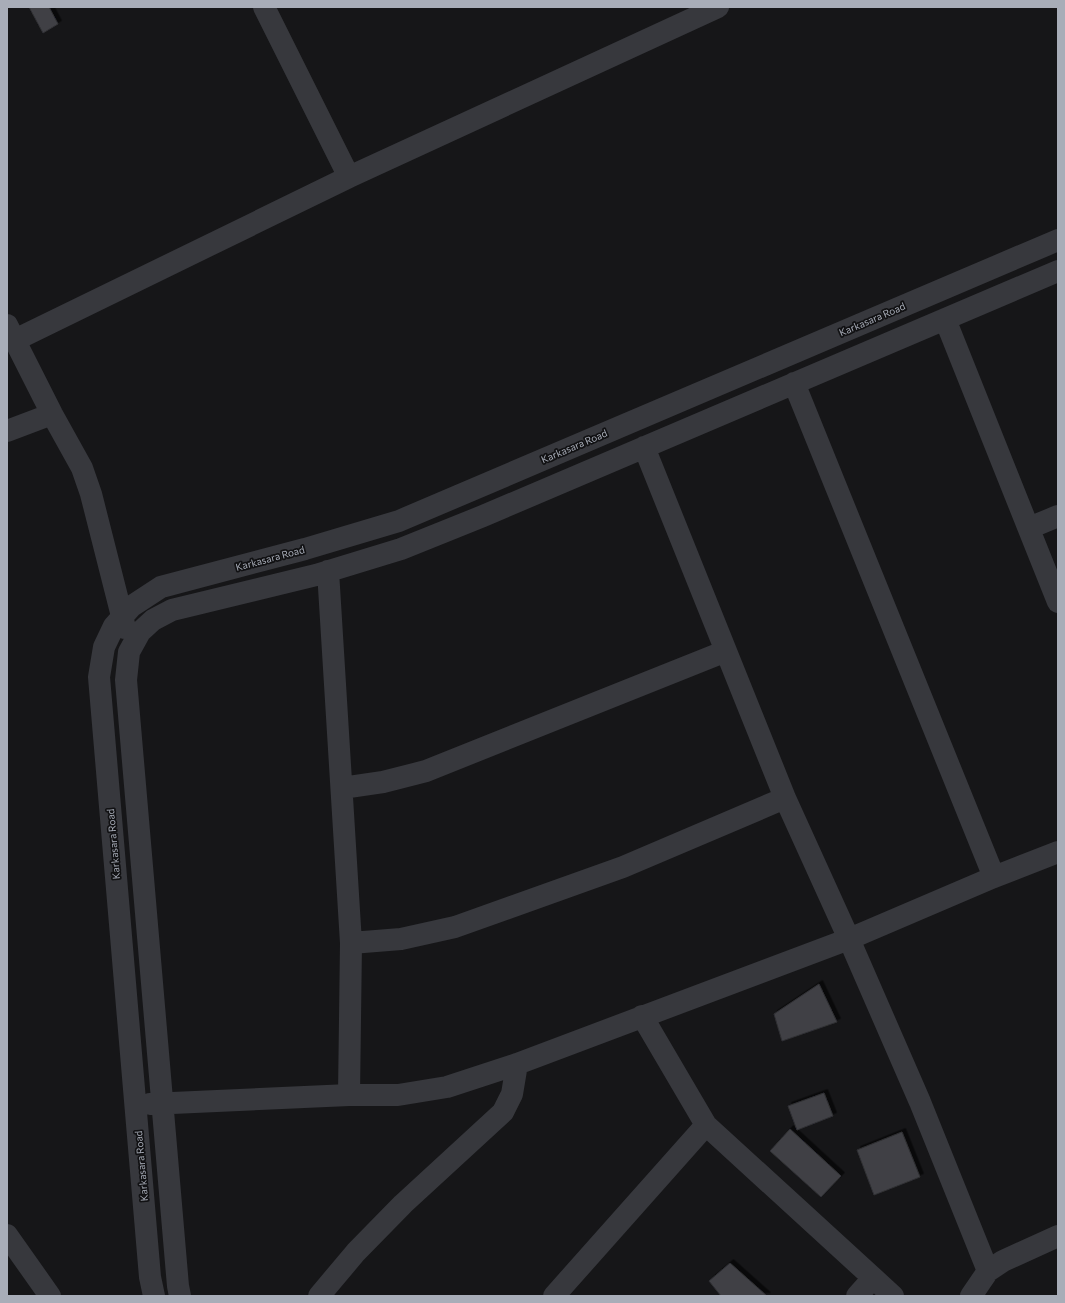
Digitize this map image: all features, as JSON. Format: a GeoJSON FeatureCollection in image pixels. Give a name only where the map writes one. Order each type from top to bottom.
{"type":"FeatureCollection","features":[{"type":"Feature","properties":{"kind":"street"},"geometry":{"type":"LineString","coordinates":[[264,7],[349,177]]}},
{"type":"Feature","properties":{"kind":"street"},"geometry":{"type":"LineString","coordinates":[[131,649],[91,494],[82,468],[52,414],[11,333],[706,10]]}},
{"type":"Feature","properties":{"kind":"street","name":"Karkasara Road"},"geometry":{"type":"LineString","coordinates":[[154,1296],[150,1277],[99,677],[104,646],[114,626],[132,606],[161,587],[399,521],[1058,240]]}},
{"type":"Feature","properties":{"kind":"street"},"geometry":{"type":"LineString","coordinates":[[180,1296],[126,680],[129,652],[140,632],[153,620],[172,610],[328,571],[423,540],[483,516],[1058,271]]}},
{"type":"Feature","properties":{"kind":"street"},"geometry":{"type":"LineString","coordinates":[[945,319],[1058,602]]}},
{"type":"Feature","properties":{"kind":"street"},"geometry":{"type":"LineString","coordinates":[[794,383],[994,877]]}},
{"type":"Feature","properties":{"kind":"street"},"geometry":{"type":"LineString","coordinates":[[7,431],[52,414]]}},
{"type":"Feature","properties":{"kind":"street"},"geometry":{"type":"LineString","coordinates":[[644,447],[785,798],[849,939],[920,1102],[988,1271]]}},
{"type":"Feature","properties":{"kind":"street"},"geometry":{"type":"LineString","coordinates":[[1029,528],[1058,516]]}},
{"type":"Feature","properties":{"kind":"street"},"geometry":{"type":"LineString","coordinates":[[328,571],[351,943],[349,1095]]}},
{"type":"Feature","properties":{"kind":"street"},"geometry":{"type":"LineString","coordinates":[[342,788],[383,782],[426,771],[726,651]]}},
{"type":"Feature","properties":{"kind":"street"},"geometry":{"type":"LineString","coordinates":[[351,943],[402,938],[455,927],[623,867],[785,798]]}},
{"type":"Feature","properties":{"kind":"street"},"geometry":{"type":"LineString","coordinates":[[136,1104],[349,1095],[398,1095],[447,1087],[517,1064],[849,939],[994,877],[1058,852]]}},
{"type":"Feature","properties":{"kind":"street"},"geometry":{"type":"LineString","coordinates":[[642,1016],[706,1124],[893,1296]]}},
{"type":"Feature","properties":{"kind":"street"},"geometry":{"type":"LineString","coordinates":[[319,1296],[356,1252],[403,1204],[503,1112],[512,1094],[517,1064]]}},
{"type":"Feature","properties":{"kind":"street"},"geometry":{"type":"LineString","coordinates":[[554,1296],[706,1124]]}},
{"type":"Feature","properties":{"kind":"street"},"geometry":{"type":"LineString","coordinates":[[7,1235],[50,1296]]}},
{"type":"Feature","properties":{"kind":"street"},"geometry":{"type":"LineString","coordinates":[[971,1296],[988,1271],[1003,1261],[1058,1236]]}},
{"type":"Feature","properties":{"kind":"street"},"geometry":{"type":"LineString","coordinates":[[857,1296],[873,1278]]}},
{"type":"Feature","properties":{"kind":"building"},"geometry":{"type":"Polygon","coordinates":[[[29,7],[49,7],[58,24],[43,33],[29,7]]]}},
{"type":"Feature","properties":{"kind":"building"},"geometry":{"type":"Polygon","coordinates":[[[819,984],[837,1022],[782,1041],[774,1014],[819,984]]]}},
{"type":"Feature","properties":{"kind":"building"},"geometry":{"type":"Polygon","coordinates":[[[824,1093],[833,1116],[797,1130],[788,1106],[824,1093]]]}},
{"type":"Feature","properties":{"kind":"building"},"geometry":{"type":"Polygon","coordinates":[[[790,1129],[841,1176],[821,1197],[770,1151],[790,1129]]]}},
{"type":"Feature","properties":{"kind":"building"},"geometry":{"type":"Polygon","coordinates":[[[902,1132],[920,1177],[874,1195],[857,1150],[902,1132]]]}},
{"type":"Feature","properties":{"kind":"building"},"geometry":{"type":"Polygon","coordinates":[[[730,1263],[767,1296],[721,1296],[709,1281],[730,1263]]]}}]}
